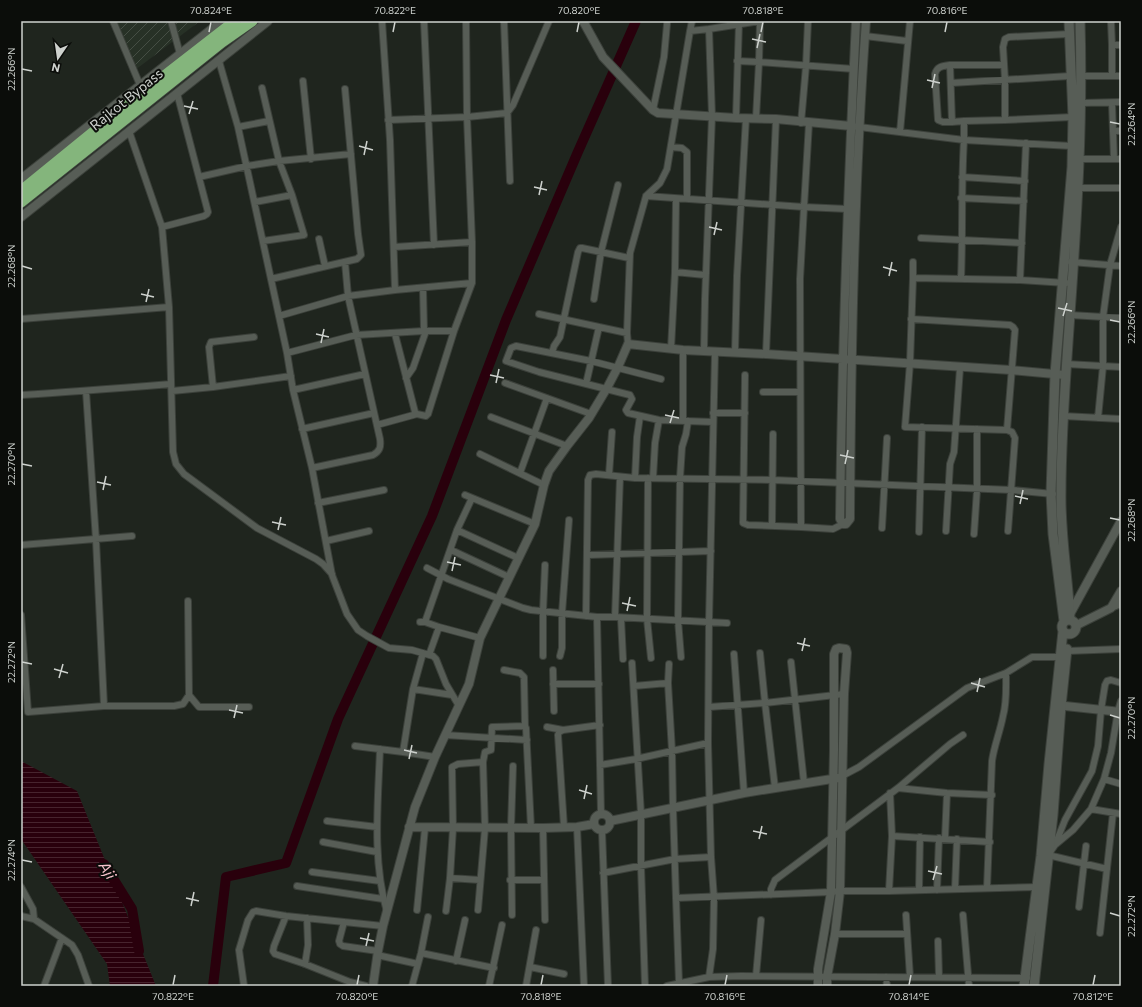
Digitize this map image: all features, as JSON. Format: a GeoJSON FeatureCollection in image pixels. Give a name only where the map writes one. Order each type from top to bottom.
{"type":"FeatureCollection","features":[{"type":"Feature","properties":{"kind":"highway","name":"Rajkot Bypass"},"geometry":{"type":"LineString","coordinates":[[21,191],[123,108],[235,21]]}},
{"type":"Feature","properties":{"kind":"highway","name":"Rajkot Bypass"},"geometry":{"type":"LineString","coordinates":[[21,202],[222,42],[252,21]]}},
{"type":"Feature","properties":{"kind":"main road"},"geometry":{"type":"LineString","coordinates":[[1035,983],[1041,888],[1067,624],[1061,494],[1065,375],[1072,284],[1069,261],[1073,117],[1070,76],[1069,21]]}},
{"type":"Feature","properties":{"kind":"main road"},"geometry":{"type":"LineString","coordinates":[[1067,624],[1055,548],[1051,493],[1055,374],[1062,283],[1069,261],[1079,159],[1081,103],[1080,21]]}},
{"type":"Feature","properties":{"kind":"main road"},"geometry":{"type":"LineString","coordinates":[[1067,624],[1074,621],[1077,626]]}},
{"type":"Feature","properties":{"kind":"main road"},"geometry":{"type":"LineString","coordinates":[[1025,982],[1048,855],[1058,705]]}},
{"type":"Feature","properties":{"kind":"street"},"geometry":{"type":"LineString","coordinates":[[112,21],[140,85]]}},
{"type":"Feature","properties":{"kind":"street"},"geometry":{"type":"LineString","coordinates":[[171,21],[180,54]]}},
{"type":"Feature","properties":{"kind":"street"},"geometry":{"type":"LineString","coordinates":[[21,178],[222,21]]}},
{"type":"Feature","properties":{"kind":"street"},"geometry":{"type":"LineString","coordinates":[[21,217],[268,21]]}},
{"type":"Feature","properties":{"kind":"street"},"geometry":{"type":"LineString","coordinates":[[382,21],[388,120],[395,290]]}},
{"type":"Feature","properties":{"kind":"street"},"geometry":{"type":"LineString","coordinates":[[424,21],[434,245]]}},
{"type":"Feature","properties":{"kind":"street"},"geometry":{"type":"LineString","coordinates":[[395,334],[414,412],[423,416],[428,414],[454,331],[472,283],[466,21]]}},
{"type":"Feature","properties":{"kind":"street"},"geometry":{"type":"LineString","coordinates":[[504,21],[510,181]]}},
{"type":"Feature","properties":{"kind":"street"},"geometry":{"type":"LineString","coordinates":[[388,120],[467,117],[507,113],[514,105],[549,21]]}},
{"type":"Feature","properties":{"kind":"street"},"geometry":{"type":"LineString","coordinates":[[583,21],[603,57],[653,110],[658,113],[776,119],[805,123],[856,126],[964,140],[1072,146]]}},
{"type":"Feature","properties":{"kind":"street"},"geometry":{"type":"LineString","coordinates":[[373,986],[377,953],[386,912],[415,807],[435,757],[469,684],[480,638],[535,524],[544,485],[549,471],[591,414],[607,388],[628,344],[629,258],[646,196],[660,183],[667,169],[692,21]]}},
{"type":"Feature","properties":{"kind":"street"},"geometry":{"type":"LineString","coordinates":[[704,350],[712,116],[712,29],[715,21]]}},
{"type":"Feature","properties":{"kind":"street"},"geometry":{"type":"LineString","coordinates":[[690,31],[760,21],[756,118]]}},
{"type":"Feature","properties":{"kind":"street"},"geometry":{"type":"LineString","coordinates":[[801,527],[800,279],[804,207],[808,21]]}},
{"type":"Feature","properties":{"kind":"street"},"geometry":{"type":"LineString","coordinates":[[843,524],[840,519],[841,484],[854,230],[856,126],[854,69],[856,21]]}},
{"type":"Feature","properties":{"kind":"street"},"geometry":{"type":"LineString","coordinates":[[745,375],[744,523],[748,525],[833,530],[843,524],[846,524],[850,519],[847,359],[848,209],[866,21]]}},
{"type":"Feature","properties":{"kind":"street"},"geometry":{"type":"LineString","coordinates":[[900,132],[910,21]]}},
{"type":"Feature","properties":{"kind":"street"},"geometry":{"type":"LineString","coordinates":[[1111,21],[1112,76]]}},
{"type":"Feature","properties":{"kind":"street"},"geometry":{"type":"LineString","coordinates":[[736,118],[739,23]]}},
{"type":"Feature","properties":{"kind":"street"},"geometry":{"type":"LineString","coordinates":[[653,110],[664,57],[667,24]]}},
{"type":"Feature","properties":{"kind":"street"},"geometry":{"type":"LineString","coordinates":[[1005,120],[1003,47],[1005,39],[1009,37],[1069,34]]}},
{"type":"Feature","properties":{"kind":"street"},"geometry":{"type":"LineString","coordinates":[[865,36],[907,41]]}},
{"type":"Feature","properties":{"kind":"street"},"geometry":{"type":"LineString","coordinates":[[1112,45],[1121,45]]}},
{"type":"Feature","properties":{"kind":"street"},"geometry":{"type":"LineString","coordinates":[[219,61],[238,127],[255,202],[293,390],[312,468],[332,575],[350,620],[358,630],[390,648],[426,654],[436,659],[452,695],[459,706]]}},
{"type":"Feature","properties":{"kind":"street"},"geometry":{"type":"LineString","coordinates":[[737,61],[854,69]]}},
{"type":"Feature","properties":{"kind":"street"},"geometry":{"type":"LineString","coordinates":[[1004,65],[950,65],[941,66],[936,70],[938,120],[943,122],[952,122],[1073,117]]}},
{"type":"Feature","properties":{"kind":"street"},"geometry":{"type":"LineString","coordinates":[[950,65],[952,122]]}},
{"type":"Feature","properties":{"kind":"street"},"geometry":{"type":"LineString","coordinates":[[951,83],[1070,76]]}},
{"type":"Feature","properties":{"kind":"street"},"geometry":{"type":"LineString","coordinates":[[1081,76],[1121,76]]}},
{"type":"Feature","properties":{"kind":"street"},"geometry":{"type":"LineString","coordinates":[[303,81],[311,159]]}},
{"type":"Feature","properties":{"kind":"street"},"geometry":{"type":"LineString","coordinates":[[262,88],[279,161],[292,195],[304,235],[263,241]]}},
{"type":"Feature","properties":{"kind":"street"},"geometry":{"type":"LineString","coordinates":[[271,279],[358,259],[361,255],[345,90]]}},
{"type":"Feature","properties":{"kind":"street"},"geometry":{"type":"LineString","coordinates":[[162,227],[207,214],[200,178],[177,93]]}},
{"type":"Feature","properties":{"kind":"street"},"geometry":{"type":"LineString","coordinates":[[1081,103],[1121,102]]}},
{"type":"Feature","properties":{"kind":"street"},"geometry":{"type":"LineString","coordinates":[[1079,159],[1118,159],[1113,131],[1112,103]]}},
{"type":"Feature","properties":{"kind":"street"},"geometry":{"type":"LineString","coordinates":[[735,352],[737,276],[746,118]]}},
{"type":"Feature","properties":{"kind":"street"},"geometry":{"type":"LineString","coordinates":[[766,354],[776,119]]}},
{"type":"Feature","properties":{"kind":"street"},"geometry":{"type":"LineString","coordinates":[[238,127],[269,121]]}},
{"type":"Feature","properties":{"kind":"street"},"geometry":{"type":"LineString","coordinates":[[961,279],[961,198],[964,121]]}},
{"type":"Feature","properties":{"kind":"street"},"geometry":{"type":"LineString","coordinates":[[129,131],[162,227],[169,307],[174,458],[179,470],[257,528],[324,564],[332,575]]}},
{"type":"Feature","properties":{"kind":"street"},"geometry":{"type":"LineString","coordinates":[[1113,131],[1121,131]]}},
{"type":"Feature","properties":{"kind":"street"},"geometry":{"type":"LineString","coordinates":[[1020,280],[1026,143]]}},
{"type":"Feature","properties":{"kind":"street"},"geometry":{"type":"LineString","coordinates":[[671,147],[682,148],[687,152],[687,199]]}},
{"type":"Feature","properties":{"kind":"street"},"geometry":{"type":"LineString","coordinates":[[200,178],[247,166],[279,161],[351,154]]}},
{"type":"Feature","properties":{"kind":"street"},"geometry":{"type":"LineString","coordinates":[[962,177],[1025,181]]}},
{"type":"Feature","properties":{"kind":"street"},"geometry":{"type":"LineString","coordinates":[[594,299],[601,252],[618,185]]}},
{"type":"Feature","properties":{"kind":"street"},"geometry":{"type":"LineString","coordinates":[[1077,188],[1121,188]]}},
{"type":"Feature","properties":{"kind":"street"},"geometry":{"type":"LineString","coordinates":[[255,202],[292,195]]}},
{"type":"Feature","properties":{"kind":"street"},"geometry":{"type":"LineString","coordinates":[[646,196],[848,209]]}},
{"type":"Feature","properties":{"kind":"street"},"geometry":{"type":"LineString","coordinates":[[671,349],[675,272],[676,198]]}},
{"type":"Feature","properties":{"kind":"street"},"geometry":{"type":"LineString","coordinates":[[961,198],[1024,201]]}},
{"type":"Feature","properties":{"kind":"street"},"geometry":{"type":"LineString","coordinates":[[1098,418],[1103,366],[1103,317],[1110,265],[1121,227]]}},
{"type":"Feature","properties":{"kind":"street"},"geometry":{"type":"LineString","coordinates":[[921,238],[1022,242]]}},
{"type":"Feature","properties":{"kind":"street"},"geometry":{"type":"LineString","coordinates":[[319,239],[325,266]]}},
{"type":"Feature","properties":{"kind":"street"},"geometry":{"type":"LineString","coordinates":[[394,248],[472,242]]}},
{"type":"Feature","properties":{"kind":"street"},"geometry":{"type":"LineString","coordinates":[[552,353],[554,346],[560,337],[580,248],[629,258]]}},
{"type":"Feature","properties":{"kind":"street"},"geometry":{"type":"LineString","coordinates":[[1069,261],[1121,266]]}},
{"type":"Feature","properties":{"kind":"street"},"geometry":{"type":"LineString","coordinates":[[312,468],[373,456],[378,452],[380,447],[377,425],[348,296],[344,262]]}},
{"type":"Feature","properties":{"kind":"street"},"geometry":{"type":"LineString","coordinates":[[913,262],[910,363],[905,427],[1007,430],[1012,432],[1015,438],[1008,531]]}},
{"type":"Feature","properties":{"kind":"street"},"geometry":{"type":"LineString","coordinates":[[675,272],[706,275]]}},
{"type":"Feature","properties":{"kind":"street"},"geometry":{"type":"LineString","coordinates":[[913,278],[1020,280],[1072,284]]}},
{"type":"Feature","properties":{"kind":"street"},"geometry":{"type":"LineString","coordinates":[[279,316],[348,296],[472,283]]}},
{"type":"Feature","properties":{"kind":"street"},"geometry":{"type":"LineString","coordinates":[[406,378],[413,368],[425,331],[423,288]]}},
{"type":"Feature","properties":{"kind":"street"},"geometry":{"type":"LineString","coordinates":[[21,319],[169,307]]}},
{"type":"Feature","properties":{"kind":"street"},"geometry":{"type":"LineString","coordinates":[[539,314],[627,333]]}},
{"type":"Feature","properties":{"kind":"street"},"geometry":{"type":"LineString","coordinates":[[1070,315],[1121,318]]}},
{"type":"Feature","properties":{"kind":"street"},"geometry":{"type":"LineString","coordinates":[[911,319],[1013,327],[1015,330],[1007,430]]}},
{"type":"Feature","properties":{"kind":"street"},"geometry":{"type":"LineString","coordinates":[[586,384],[600,327]]}},
{"type":"Feature","properties":{"kind":"street"},"geometry":{"type":"LineString","coordinates":[[286,353],[356,335],[454,331]]}},
{"type":"Feature","properties":{"kind":"street"},"geometry":{"type":"LineString","coordinates":[[213,387],[209,347],[211,342],[254,337]]}},
{"type":"Feature","properties":{"kind":"street"},"geometry":{"type":"LineString","coordinates":[[628,344],[683,350],[704,350],[715,352],[910,363],[1065,375]]}},
{"type":"Feature","properties":{"kind":"street"},"geometry":{"type":"LineString","coordinates":[[661,379],[618,367],[513,346],[506,361],[539,372],[630,395],[632,399],[627,407],[627,412],[640,416],[660,420],[713,422]]}},
{"type":"Feature","properties":{"kind":"street"},"geometry":{"type":"LineString","coordinates":[[681,657],[678,620],[678,552],[682,447],[686,434],[683,350]]}},
{"type":"Feature","properties":{"kind":"street"},"geometry":{"type":"LineString","coordinates":[[709,977],[713,949],[714,898],[711,857],[708,743],[711,480],[715,352]]}},
{"type":"Feature","properties":{"kind":"street"},"geometry":{"type":"LineString","coordinates":[[1066,364],[1121,367]]}},
{"type":"Feature","properties":{"kind":"street"},"geometry":{"type":"LineString","coordinates":[[946,531],[950,464],[954,452],[960,368]]}},
{"type":"Feature","properties":{"kind":"street"},"geometry":{"type":"LineString","coordinates":[[293,390],[365,374]]}},
{"type":"Feature","properties":{"kind":"street"},"geometry":{"type":"LineString","coordinates":[[21,395],[86,392],[106,388],[213,387],[291,376]]}},
{"type":"Feature","properties":{"kind":"street"},"geometry":{"type":"LineString","coordinates":[[506,383],[591,414]]}},
{"type":"Feature","properties":{"kind":"street"},"geometry":{"type":"LineString","coordinates":[[86,392],[96,540],[104,706]]}},
{"type":"Feature","properties":{"kind":"street"},"geometry":{"type":"LineString","coordinates":[[763,392],[800,392]]}},
{"type":"Feature","properties":{"kind":"street"},"geometry":{"type":"LineString","coordinates":[[520,473],[547,398]]}},
{"type":"Feature","properties":{"kind":"street"},"geometry":{"type":"LineString","coordinates":[[302,429],[374,413]]}},
{"type":"Feature","properties":{"kind":"street"},"geometry":{"type":"LineString","coordinates":[[713,413],[745,414]]}},
{"type":"Feature","properties":{"kind":"street"},"geometry":{"type":"LineString","coordinates":[[377,425],[417,414]]}},
{"type":"Feature","properties":{"kind":"street"},"geometry":{"type":"LineString","coordinates":[[635,478],[637,437],[640,416]]}},
{"type":"Feature","properties":{"kind":"street"},"geometry":{"type":"LineString","coordinates":[[1063,416],[1121,419]]}},
{"type":"Feature","properties":{"kind":"street"},"geometry":{"type":"LineString","coordinates":[[492,417],[566,446]]}},
{"type":"Feature","properties":{"kind":"street"},"geometry":{"type":"LineString","coordinates":[[651,658],[647,619],[648,554],[654,443],[660,420]]}},
{"type":"Feature","properties":{"kind":"street"},"geometry":{"type":"LineString","coordinates":[[918,532],[922,427]]}},
{"type":"Feature","properties":{"kind":"street"},"geometry":{"type":"LineString","coordinates":[[974,534],[977,490],[977,429]]}},
{"type":"Feature","properties":{"kind":"street"},"geometry":{"type":"LineString","coordinates":[[609,474],[612,432]]}},
{"type":"Feature","properties":{"kind":"street"},"geometry":{"type":"LineString","coordinates":[[772,526],[773,434]]}},
{"type":"Feature","properties":{"kind":"street"},"geometry":{"type":"LineString","coordinates":[[882,528],[887,438]]}},
{"type":"Feature","properties":{"kind":"street"},"geometry":{"type":"LineString","coordinates":[[480,454],[544,485]]}},
{"type":"Feature","properties":{"kind":"street"},"geometry":{"type":"LineString","coordinates":[[586,616],[588,480],[590,475],[609,474],[620,477],[635,478],[773,480],[977,490],[1012,490],[1061,494]]}},
{"type":"Feature","properties":{"kind":"street"},"geometry":{"type":"LineString","coordinates":[[620,477],[618,617],[623,659]]}},
{"type":"Feature","properties":{"kind":"street"},"geometry":{"type":"LineString","coordinates":[[318,503],[384,490]]}},
{"type":"Feature","properties":{"kind":"street"},"geometry":{"type":"LineString","coordinates":[[465,495],[535,524]]}},
{"type":"Feature","properties":{"kind":"street"},"geometry":{"type":"LineString","coordinates":[[472,498],[457,530],[451,550],[423,622],[480,638]]}},
{"type":"Feature","properties":{"kind":"street"},"geometry":{"type":"LineString","coordinates":[[560,656],[562,648],[562,614],[569,520]]}},
{"type":"Feature","properties":{"kind":"street"},"geometry":{"type":"LineString","coordinates":[[1067,624],[1121,521]]}},
{"type":"Feature","properties":{"kind":"street"},"geometry":{"type":"LineString","coordinates":[[457,530],[518,558]]}},
{"type":"Feature","properties":{"kind":"street"},"geometry":{"type":"LineString","coordinates":[[326,541],[369,532]]}},
{"type":"Feature","properties":{"kind":"street"},"geometry":{"type":"LineString","coordinates":[[21,545],[132,536]]}},
{"type":"Feature","properties":{"kind":"street"},"geometry":{"type":"LineString","coordinates":[[451,550],[509,577]]}},
{"type":"Feature","properties":{"kind":"street"},"geometry":{"type":"LineString","coordinates":[[588,556],[711,551]]}},
{"type":"Feature","properties":{"kind":"street"},"geometry":{"type":"LineString","coordinates":[[543,656],[545,565]]}},
{"type":"Feature","properties":{"kind":"street"},"geometry":{"type":"LineString","coordinates":[[427,568],[448,579],[523,608],[543,612],[596,617],[727,623]]}},
{"type":"Feature","properties":{"kind":"street"},"geometry":{"type":"LineString","coordinates":[[1111,608],[1121,591]]}},
{"type":"Feature","properties":{"kind":"street"},"geometry":{"type":"LineString","coordinates":[[21,713],[104,706],[174,706],[183,704],[189,695],[188,602]]}},
{"type":"Feature","properties":{"kind":"street"},"geometry":{"type":"LineString","coordinates":[[1077,626],[1121,604]]}},
{"type":"Feature","properties":{"kind":"street"},"geometry":{"type":"LineString","coordinates":[[21,615],[28,712]]}},
{"type":"Feature","properties":{"kind":"street"},"geometry":{"type":"LineString","coordinates":[[596,617],[599,684],[601,814]]}},
{"type":"Feature","properties":{"kind":"street"},"geometry":{"type":"LineString","coordinates":[[403,752],[413,689],[426,654],[439,627]]}},
{"type":"Feature","properties":{"kind":"street"},"geometry":{"type":"LineString","coordinates":[[818,986],[817,977],[831,892],[834,654],[836,649],[839,648],[846,649],[847,653],[844,694],[840,891],[835,934],[827,977],[827,986]]}},
{"type":"Feature","properties":{"kind":"street"},"geometry":{"type":"LineString","coordinates":[[610,821],[744,793],[833,779],[842,776],[859,767],[961,691],[1006,673],[1032,657],[1121,648]]}},
{"type":"Feature","properties":{"kind":"street"},"geometry":{"type":"LineString","coordinates":[[760,653],[775,788]]}},
{"type":"Feature","properties":{"kind":"street"},"geometry":{"type":"LineString","coordinates":[[734,654],[744,793]]}},
{"type":"Feature","properties":{"kind":"street"},"geometry":{"type":"LineString","coordinates":[[791,662],[804,783]]}},
{"type":"Feature","properties":{"kind":"street"},"geometry":{"type":"LineString","coordinates":[[632,664],[636,759],[641,814],[641,866],[645,986]]}},
{"type":"Feature","properties":{"kind":"street"},"geometry":{"type":"LineString","coordinates":[[669,664],[668,683],[672,751],[672,808],[679,983]]}},
{"type":"Feature","properties":{"kind":"street"},"geometry":{"type":"LineString","coordinates":[[504,670],[520,672],[524,677],[525,726],[531,828]]}},
{"type":"Feature","properties":{"kind":"street"},"geometry":{"type":"LineString","coordinates":[[553,670],[554,711]]}},
{"type":"Feature","properties":{"kind":"street"},"geometry":{"type":"LineString","coordinates":[[986,888],[990,842],[993,752],[1006,701],[1006,673]]}},
{"type":"Feature","properties":{"kind":"street"},"geometry":{"type":"LineString","coordinates":[[1107,869],[1048,855],[1055,845],[1065,820],[1092,771],[1098,746],[1105,685],[1111,680],[1121,683]]}},
{"type":"Feature","properties":{"kind":"street"},"geometry":{"type":"LineString","coordinates":[[634,686],[668,683]]}},
{"type":"Feature","properties":{"kind":"street"},"geometry":{"type":"LineString","coordinates":[[553,684],[599,684]]}},
{"type":"Feature","properties":{"kind":"street"},"geometry":{"type":"LineString","coordinates":[[413,689],[452,695]]}},
{"type":"Feature","properties":{"kind":"street"},"geometry":{"type":"LineString","coordinates":[[709,707],[765,703],[844,694]]}},
{"type":"Feature","properties":{"kind":"street"},"geometry":{"type":"LineString","coordinates":[[189,695],[198,707],[249,706]]}},
{"type":"Feature","properties":{"kind":"street"},"geometry":{"type":"LineString","coordinates":[[1055,845],[1073,830],[1091,809],[1104,779],[1111,753],[1121,701]]}},
{"type":"Feature","properties":{"kind":"street"},"geometry":{"type":"LineString","coordinates":[[1058,705],[1119,712]]}},
{"type":"Feature","properties":{"kind":"street"},"geometry":{"type":"LineString","coordinates":[[547,727],[563,730],[600,725]]}},
{"type":"Feature","properties":{"kind":"street"},"geometry":{"type":"LineString","coordinates":[[478,910],[485,828],[483,762],[485,752],[491,750],[492,728],[525,726]]}},
{"type":"Feature","properties":{"kind":"street"},"geometry":{"type":"LineString","coordinates":[[563,730],[559,732],[558,735],[564,827]]}},
{"type":"Feature","properties":{"kind":"street"},"geometry":{"type":"LineString","coordinates":[[445,735],[527,740]]}},
{"type":"Feature","properties":{"kind":"street"},"geometry":{"type":"LineString","coordinates":[[771,895],[771,889],[776,880],[898,788],[950,744],[963,735]]}},
{"type":"Feature","properties":{"kind":"street"},"geometry":{"type":"LineString","coordinates":[[600,765],[636,759],[708,743]]}},
{"type":"Feature","properties":{"kind":"street"},"geometry":{"type":"LineString","coordinates":[[355,746],[435,757]]}},
{"type":"Feature","properties":{"kind":"street"},"geometry":{"type":"LineString","coordinates":[[380,749],[378,852],[380,881],[386,912]]}},
{"type":"Feature","properties":{"kind":"street"},"geometry":{"type":"LineString","coordinates":[[446,911],[450,878],[453,828],[452,767],[458,764],[483,762]]}},
{"type":"Feature","properties":{"kind":"street"},"geometry":{"type":"LineString","coordinates":[[512,915],[510,880],[513,766]]}},
{"type":"Feature","properties":{"kind":"street"},"geometry":{"type":"LineString","coordinates":[[1104,779],[1121,784]]}},
{"type":"Feature","properties":{"kind":"street"},"geometry":{"type":"LineString","coordinates":[[898,788],[947,793],[992,795]]}},
{"type":"Feature","properties":{"kind":"street"},"geometry":{"type":"LineString","coordinates":[[889,892],[892,836],[890,793]]}},
{"type":"Feature","properties":{"kind":"street"},"geometry":{"type":"LineString","coordinates":[[936,890],[947,793]]}},
{"type":"Feature","properties":{"kind":"street"},"geometry":{"type":"LineString","coordinates":[[1091,809],[1121,814]]}},
{"type":"Feature","properties":{"kind":"street"},"geometry":{"type":"LineString","coordinates":[[1100,933],[1113,812]]}},
{"type":"Feature","properties":{"kind":"street"},"geometry":{"type":"LineString","coordinates":[[601,814],[606,815],[610,821],[609,827],[602,831],[597,829],[594,824],[594,818],[601,814]]}},
{"type":"Feature","properties":{"kind":"street"},"geometry":{"type":"LineString","coordinates":[[326,821],[378,827]]}},
{"type":"Feature","properties":{"kind":"street"},"geometry":{"type":"LineString","coordinates":[[409,827],[543,828],[577,827],[594,824]]}},
{"type":"Feature","properties":{"kind":"street"},"geometry":{"type":"LineString","coordinates":[[577,827],[584,986]]}},
{"type":"Feature","properties":{"kind":"street"},"geometry":{"type":"LineString","coordinates":[[417,910],[425,828]]}},
{"type":"Feature","properties":{"kind":"street"},"geometry":{"type":"LineString","coordinates":[[543,828],[544,920]]}},
{"type":"Feature","properties":{"kind":"street"},"geometry":{"type":"LineString","coordinates":[[602,831],[602,873],[608,986]]}},
{"type":"Feature","properties":{"kind":"street"},"geometry":{"type":"LineString","coordinates":[[892,836],[990,842]]}},
{"type":"Feature","properties":{"kind":"street"},"geometry":{"type":"LineString","coordinates":[[919,890],[920,837]]}},
{"type":"Feature","properties":{"kind":"street"},"geometry":{"type":"LineString","coordinates":[[955,889],[957,839]]}},
{"type":"Feature","properties":{"kind":"street"},"geometry":{"type":"LineString","coordinates":[[323,842],[378,852]]}},
{"type":"Feature","properties":{"kind":"street"},"geometry":{"type":"LineString","coordinates":[[1078,907],[1086,846]]}},
{"type":"Feature","properties":{"kind":"street"},"geometry":{"type":"LineString","coordinates":[[602,873],[675,859],[711,857]]}},
{"type":"Feature","properties":{"kind":"street"},"geometry":{"type":"LineString","coordinates":[[312,872],[380,881]]}},
{"type":"Feature","properties":{"kind":"street"},"geometry":{"type":"LineString","coordinates":[[450,878],[480,880]]}},
{"type":"Feature","properties":{"kind":"street"},"geometry":{"type":"LineString","coordinates":[[510,880],[544,880]]}},
{"type":"Feature","properties":{"kind":"street"},"geometry":{"type":"LineString","coordinates":[[21,886],[33,909],[34,919]]}},
{"type":"Feature","properties":{"kind":"street"},"geometry":{"type":"LineString","coordinates":[[297,886],[383,899]]}},
{"type":"Feature","properties":{"kind":"street"},"geometry":{"type":"LineString","coordinates":[[676,898],[714,898],[840,891],[889,892],[986,888],[1041,888]]}},
{"type":"Feature","properties":{"kind":"street"},"geometry":{"type":"LineString","coordinates":[[244,986],[239,950],[251,914],[256,911],[286,916],[383,926]]}},
{"type":"Feature","properties":{"kind":"street"},"geometry":{"type":"LineString","coordinates":[[906,915],[910,976]]}},
{"type":"Feature","properties":{"kind":"street"},"geometry":{"type":"LineString","coordinates":[[963,915],[969,986]]}},
{"type":"Feature","properties":{"kind":"street"},"geometry":{"type":"LineString","coordinates":[[21,916],[34,919],[62,938],[75,949],[89,986]]}},
{"type":"Feature","properties":{"kind":"street"},"geometry":{"type":"LineString","coordinates":[[286,916],[274,946],[274,953],[346,981],[366,986]]}},
{"type":"Feature","properties":{"kind":"street"},"geometry":{"type":"LineString","coordinates":[[412,986],[421,953],[428,917]]}},
{"type":"Feature","properties":{"kind":"street"},"geometry":{"type":"LineString","coordinates":[[304,964],[308,945],[307,918]]}},
{"type":"Feature","properties":{"kind":"street"},"geometry":{"type":"LineString","coordinates":[[456,961],[465,920]]}},
{"type":"Feature","properties":{"kind":"street"},"geometry":{"type":"LineString","coordinates":[[756,976],[761,920]]}},
{"type":"Feature","properties":{"kind":"street"},"geometry":{"type":"LineString","coordinates":[[344,922],[339,941],[343,946],[418,964]]}},
{"type":"Feature","properties":{"kind":"street"},"geometry":{"type":"LineString","coordinates":[[489,986],[502,925]]}},
{"type":"Feature","properties":{"kind":"street"},"geometry":{"type":"LineString","coordinates":[[526,986],[536,930]]}},
{"type":"Feature","properties":{"kind":"street"},"geometry":{"type":"LineString","coordinates":[[835,934],[907,934]]}},
{"type":"Feature","properties":{"kind":"street"},"geometry":{"type":"LineString","coordinates":[[44,986],[62,938]]}},
{"type":"Feature","properties":{"kind":"street"},"geometry":{"type":"LineString","coordinates":[[938,941],[939,977]]}},
{"type":"Feature","properties":{"kind":"street"},"geometry":{"type":"LineString","coordinates":[[421,953],[494,968]]}},
{"type":"Feature","properties":{"kind":"street"},"geometry":{"type":"LineString","coordinates":[[530,967],[564,974]]}},
{"type":"Feature","properties":{"kind":"street"},"geometry":{"type":"LineString","coordinates":[[667,986],[709,977],[756,976],[969,977],[1035,983]]}},
{"type":"Feature","properties":{"kind":"street"},"geometry":{"type":"LineString","coordinates":[[886,977],[887,986]]}},
{"type":"Feature","properties":{"kind":"shaded area"},"geometry":{"type":"Polygon","coordinates":[[[114,21],[200,21],[135,70],[114,21]]]}},
{"type":"Feature","properties":{"kind":"water"},"geometry":{"type":"Polygon","coordinates":[[[21,761],[77,791],[156,986],[110,986],[107,964],[21,839],[21,761]]]}},
{"type":"Feature","properties":{"kind":"waterway"},"geometry":{"type":"LineString","coordinates":[[213,986],[226,877],[286,863],[338,719],[432,516],[506,320],[636,21]]}},
{"type":"Feature","properties":{"kind":"waterway","name":"Aji"},"geometry":{"type":"LineString","coordinates":[[104,864],[132,909],[139,951]]}}]}
